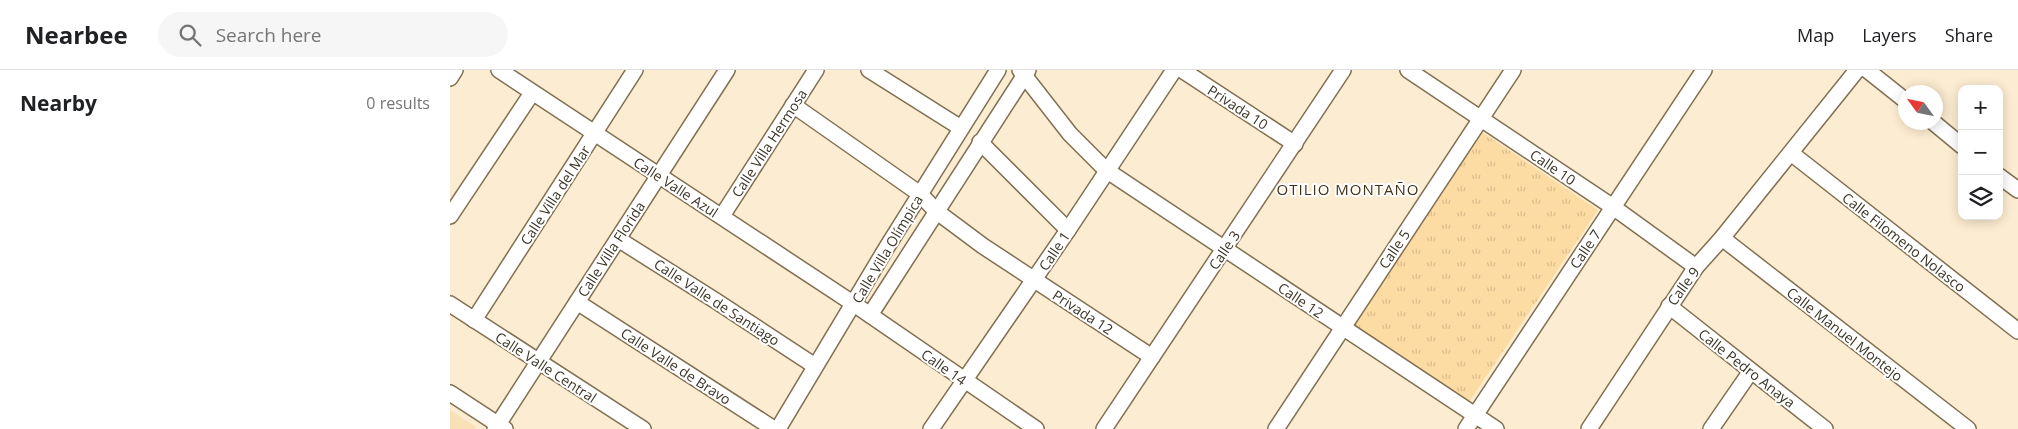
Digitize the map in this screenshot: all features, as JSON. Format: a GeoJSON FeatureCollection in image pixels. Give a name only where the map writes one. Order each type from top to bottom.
{"type":"FeatureCollection","features":[{"type":"Feature","properties":{"kind":"street"},"geometry":{"type":"LineString","coordinates":[[450,78],[455,70]]}},
{"type":"Feature","properties":{"kind":"street","name":"Calle Valle Azul"},"geometry":{"type":"LineString","coordinates":[[499,70],[854,304]]}},
{"type":"Feature","properties":{"kind":"street","name":"Calle Villa del Mar"},"geometry":{"type":"LineString","coordinates":[[474,320],[635,70]]}},
{"type":"Feature","properties":{"kind":"street","name":"Calle Villa Florida"},"geometry":{"type":"LineString","coordinates":[[499,427],[538,362],[727,70]]}},
{"type":"Feature","properties":{"kind":"street","name":"Calle Villa Hermosa"},"geometry":{"type":"LineString","coordinates":[[722,216],[816,70]]}},
{"type":"Feature","properties":{"kind":"street"},"geometry":{"type":"LineString","coordinates":[[869,70],[962,128]]}},
{"type":"Feature","properties":{"kind":"street","name":"Calle Villa Olímpica"},"geometry":{"type":"LineString","coordinates":[[776,429],[998,70]]}},
{"type":"Feature","properties":{"kind":"street","name":"Calle 1"},"geometry":{"type":"LineString","coordinates":[[931,429],[1068,230],[1174,70]]}},
{"type":"Feature","properties":{"kind":"street","name":"Privada 10"},"geometry":{"type":"LineString","coordinates":[[1182,70],[1295,144]]}},
{"type":"Feature","properties":{"kind":"street","name":"Calle 3"},"geometry":{"type":"LineString","coordinates":[[1104,429],[1343,70]]}},
{"type":"Feature","properties":{"kind":"street","name":"Calle 10"},"geometry":{"type":"LineString","coordinates":[[1408,70],[1614,207],[1696,267]]}},
{"type":"Feature","properties":{"kind":"street","name":"Calle 5"},"geometry":{"type":"LineString","coordinates":[[1276,429],[1513,70]]}},
{"type":"Feature","properties":{"kind":"street","name":"Calle 7"},"geometry":{"type":"LineString","coordinates":[[1466,429],[1704,70]]}},
{"type":"Feature","properties":{"kind":"street","name":"Calle 9"},"geometry":{"type":"LineString","coordinates":[[1589,429],[1696,267],[1722,238],[1857,70]]}},
{"type":"Feature","properties":{"kind":"street"},"geometry":{"type":"LineString","coordinates":[[1867,70],[1898,94]]}},
{"type":"Feature","properties":{"kind":"street"},"geometry":{"type":"LineString","coordinates":[[870,315],[1024,72]]}},
{"type":"Feature","properties":{"kind":"street","name":"Calle 12"},"geometry":{"type":"LineString","coordinates":[[1024,72],[1065,128],[1106,170],[1496,429]]}},
{"type":"Feature","properties":{"kind":"street"},"geometry":{"type":"LineString","coordinates":[[450,216],[532,92]]}},
{"type":"Feature","properties":{"kind":"street","name":"Privada 12"},"geometry":{"type":"LineString","coordinates":[[793,105],[920,194],[936,211],[983,246],[1152,356]]}},
{"type":"Feature","properties":{"kind":"street"},"geometry":{"type":"LineString","coordinates":[[1943,130],[1958,143]]}},
{"type":"Feature","properties":{"kind":"street"},"geometry":{"type":"LineString","coordinates":[[980,142],[1068,230]]}},
{"type":"Feature","properties":{"kind":"street","name":"Calle Filomeno Nolasco"},"geometry":{"type":"LineString","coordinates":[[1791,153],[2018,331]]}},
{"type":"Feature","properties":{"kind":"street"},"geometry":{"type":"LineString","coordinates":[[2003,179],[2018,190]]}},
{"type":"Feature","properties":{"kind":"street","name":"Calle Manuel Montejo"},"geometry":{"type":"LineString","coordinates":[[1722,238],[1968,429]]}},
{"type":"Feature","properties":{"kind":"street","name":"Calle Valle de Santiago"},"geometry":{"type":"LineString","coordinates":[[618,239],[815,366]]}},
{"type":"Feature","properties":{"kind":"street","name":"Calle Valle de Bravo"},"geometry":{"type":"LineString","coordinates":[[577,302],[776,429]]}},
{"type":"Feature","properties":{"kind":"street","name":"Calle Valle Central"},"geometry":{"type":"LineString","coordinates":[[450,304],[643,429]]}},
{"type":"Feature","properties":{"kind":"street","name":"Calle 14"},"geometry":{"type":"LineString","coordinates":[[854,304],[1036,429]]}},
{"type":"Feature","properties":{"kind":"street","name":"Calle Pedro Anaya"},"geometry":{"type":"LineString","coordinates":[[1669,306],[1825,429]]}},
{"type":"Feature","properties":{"kind":"street"},"geometry":{"type":"LineString","coordinates":[[1711,429],[1751,371]]}},
{"type":"Feature","properties":{"kind":"street"},"geometry":{"type":"LineString","coordinates":[[450,393],[499,427]]}},
{"type":"Feature","properties":{"kind":"shaded area"},"geometry":{"type":"Polygon","coordinates":[[[450,410],[476,427],[475,429],[450,429],[450,410]]]}},
{"type":"Feature","properties":{"kind":"green space"},"geometry":{"type":"Polygon","coordinates":[[[1482,132],[1598,210],[1467,405],[1351,327],[1482,132]]]}},
{"type":"Feature","properties":{"kind":"district","name":"OTILIO MONTAÑO"},"geometry":{"type":"Point","coordinates":[1348,189]}}]}
